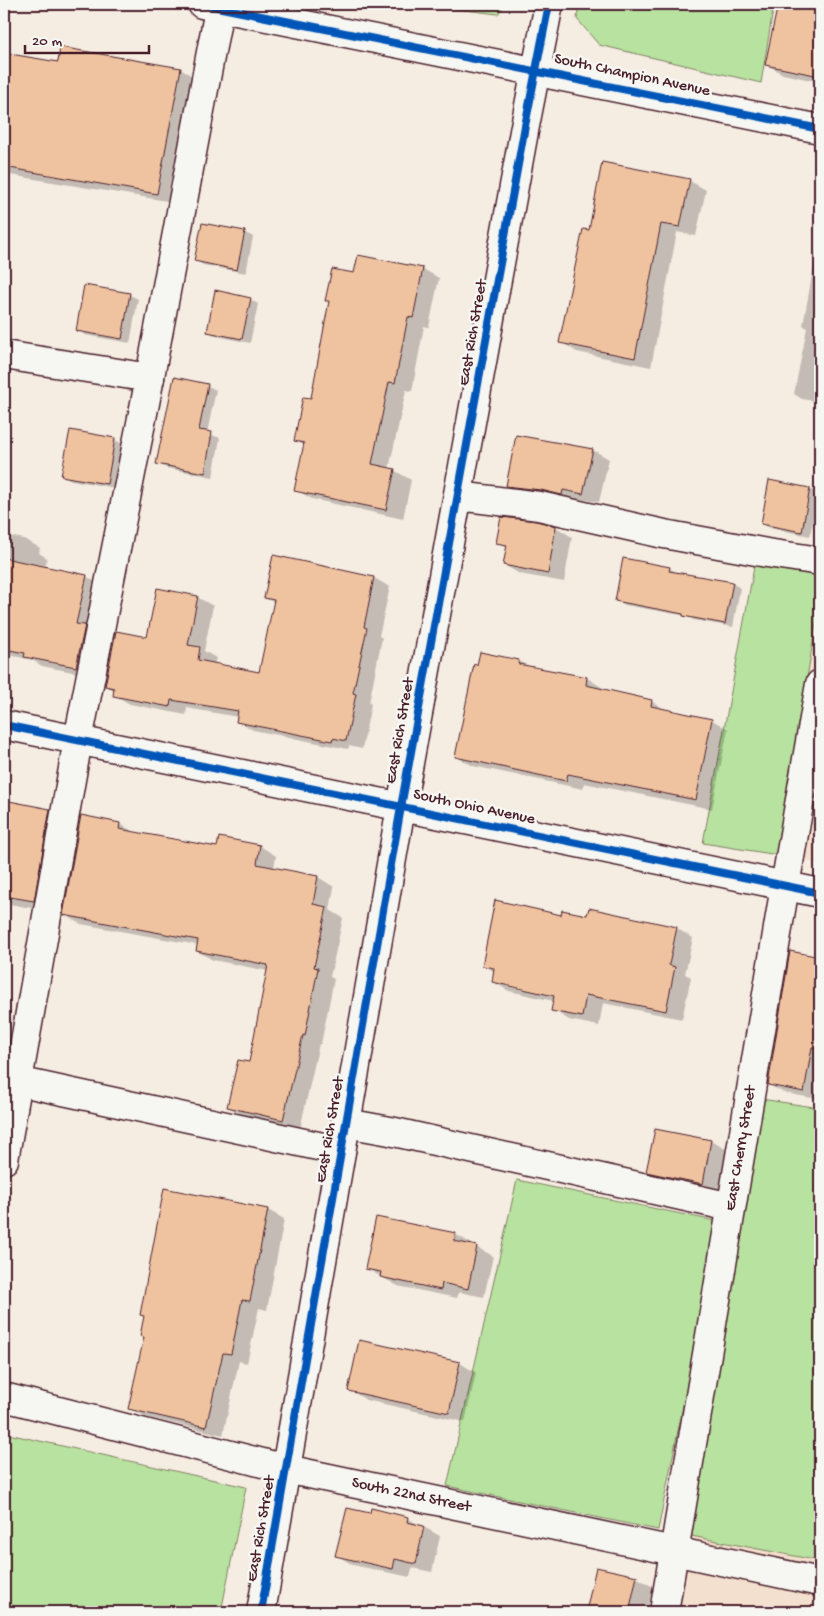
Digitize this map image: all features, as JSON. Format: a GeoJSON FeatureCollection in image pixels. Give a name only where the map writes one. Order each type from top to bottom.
{"type":"FeatureCollection","features":[{"type":"Feature","properties":{"kind":"street","name":"East Rich Street"},"geometry":{"type":"LineString","coordinates":[[261,1612],[402,807],[525,126],[549,4]]}},
{"type":"Feature","properties":{"kind":"street","name":"South Champion Avenue"},"geometry":{"type":"LineString","coordinates":[[214,5],[820,129]]}},
{"type":"Feature","properties":{"kind":"street"},"geometry":{"type":"LineString","coordinates":[[4,1160],[11,1082],[150,378],[214,5]]}},
{"type":"Feature","properties":{"kind":"street"},"geometry":{"type":"LineString","coordinates":[[4,355],[150,378]]}},
{"type":"Feature","properties":{"kind":"street"},"geometry":{"type":"LineString","coordinates":[[458,496],[539,506],[664,534],[767,554],[820,561]]}},
{"type":"Feature","properties":{"kind":"street","name":"East Cherry Street"},"geometry":{"type":"LineString","coordinates":[[664,1612],[820,684]]}},
{"type":"Feature","properties":{"kind":"street","name":"South Ohio Avenue"},"geometry":{"type":"LineString","coordinates":[[4,725],[820,893]]}},
{"type":"Feature","properties":{"kind":"street"},"geometry":{"type":"LineString","coordinates":[[11,1082],[341,1152]]}},
{"type":"Feature","properties":{"kind":"street"},"geometry":{"type":"LineString","coordinates":[[346,1123],[390,1131],[732,1207]]}},
{"type":"Feature","properties":{"kind":"street","name":"South 22nd Street"},"geometry":{"type":"LineString","coordinates":[[4,1397],[286,1469],[820,1582]]}},
{"type":"Feature","properties":{"kind":"shaded area"},"geometry":{"type":"Polygon","coordinates":[[[820,599],[820,864],[778,855],[820,599]]]}},
{"type":"Feature","properties":{"kind":"shaded area"},"geometry":{"type":"Polygon","coordinates":[[[681,1534],[820,1561],[820,1612],[667,1612],[681,1534]]]}},
{"type":"Feature","properties":{"kind":"green space"},"geometry":{"type":"Polygon","coordinates":[[[413,4],[505,4],[498,14],[413,4]]]}},
{"type":"Feature","properties":{"kind":"green space"},"geometry":{"type":"Polygon","coordinates":[[[579,4],[774,4],[761,83],[599,45],[577,19],[579,4]]]}},
{"type":"Feature","properties":{"kind":"green space"},"geometry":{"type":"Polygon","coordinates":[[[757,551],[820,562],[820,599],[778,855],[703,843],[757,551]]]}},
{"type":"Feature","properties":{"kind":"green space"},"geometry":{"type":"Polygon","coordinates":[[[761,1099],[820,1108],[820,1561],[681,1534],[761,1099]]]}},
{"type":"Feature","properties":{"kind":"green space"},"geometry":{"type":"Polygon","coordinates":[[[517,1180],[720,1222],[658,1530],[447,1486],[517,1180]]]}},
{"type":"Feature","properties":{"kind":"green space"},"geometry":{"type":"Polygon","coordinates":[[[4,1433],[246,1487],[221,1612],[4,1612],[4,1433]]]}},
{"type":"Feature","properties":{"kind":"building"},"geometry":{"type":"Polygon","coordinates":[[[778,4],[820,4],[820,76],[765,65],[778,4]]]}},
{"type":"Feature","properties":{"kind":"building"},"geometry":{"type":"Polygon","coordinates":[[[60,47],[181,68],[157,194],[4,167],[4,53],[58,62],[60,47]]]}},
{"type":"Feature","properties":{"kind":"building"},"geometry":{"type":"Polygon","coordinates":[[[602,162],[690,179],[680,227],[661,224],[635,358],[559,343],[583,229],[589,230],[602,162]]]}},
{"type":"Feature","properties":{"kind":"building"},"geometry":{"type":"Polygon","coordinates":[[[202,223],[245,231],[237,270],[194,261],[202,223]]]}},
{"type":"Feature","properties":{"kind":"building"},"geometry":{"type":"Polygon","coordinates":[[[358,255],[423,268],[413,318],[408,317],[395,383],[389,382],[372,464],[395,469],[386,510],[294,491],[304,443],[294,441],[303,397],[311,398],[329,301],[325,301],[332,269],[354,273],[358,255]]]}},
{"type":"Feature","properties":{"kind":"building"},"geometry":{"type":"Polygon","coordinates":[[[84,285],[130,293],[122,339],[76,331],[84,285]]]}},
{"type":"Feature","properties":{"kind":"building"},"geometry":{"type":"Polygon","coordinates":[[[215,290],[251,298],[242,339],[207,332],[215,290]]]}},
{"type":"Feature","properties":{"kind":"building"},"geometry":{"type":"Polygon","coordinates":[[[174,377],[208,384],[199,430],[212,432],[205,473],[156,464],[174,377]]]}},
{"type":"Feature","properties":{"kind":"building"},"geometry":{"type":"Polygon","coordinates":[[[70,430],[115,438],[107,484],[61,476],[70,430]]]}},
{"type":"Feature","properties":{"kind":"building"},"geometry":{"type":"Polygon","coordinates":[[[516,435],[593,449],[583,494],[563,490],[562,495],[541,490],[506,486],[516,435]]]}},
{"type":"Feature","properties":{"kind":"building"},"geometry":{"type":"Polygon","coordinates":[[[769,480],[810,488],[802,532],[761,524],[769,480]]]}},
{"type":"Feature","properties":{"kind":"building"},"geometry":{"type":"Polygon","coordinates":[[[501,517],[536,521],[556,526],[548,574],[503,565],[507,545],[496,543],[501,517]]]}},
{"type":"Feature","properties":{"kind":"building"},"geometry":{"type":"Polygon","coordinates":[[[273,555],[374,577],[364,627],[367,628],[353,693],[356,694],[346,741],[333,738],[332,741],[236,722],[238,711],[171,700],[170,707],[113,696],[114,688],[105,686],[116,631],[147,637],[157,588],[198,596],[188,645],[200,647],[198,660],[259,672],[274,600],[264,598],[273,555]]]}},
{"type":"Feature","properties":{"kind":"building"},"geometry":{"type":"Polygon","coordinates":[[[4,558],[87,575],[76,624],[85,625],[76,667],[24,657],[25,653],[4,649],[4,558]]]}},
{"type":"Feature","properties":{"kind":"building"},"geometry":{"type":"Polygon","coordinates":[[[623,558],[670,567],[669,571],[733,582],[725,624],[615,601],[623,558]]]}},
{"type":"Feature","properties":{"kind":"building"},"geometry":{"type":"Polygon","coordinates":[[[480,652],[519,660],[518,664],[587,677],[586,685],[652,700],[651,706],[712,719],[696,800],[568,774],[566,781],[455,757],[474,664],[477,665],[480,652]]]}},
{"type":"Feature","properties":{"kind":"building"},"geometry":{"type":"Polygon","coordinates":[[[4,800],[50,809],[34,901],[4,896],[4,800]]]}},
{"type":"Feature","properties":{"kind":"building"},"geometry":{"type":"Polygon","coordinates":[[[81,815],[120,823],[119,829],[217,847],[219,837],[260,845],[257,864],[318,876],[313,904],[327,907],[314,967],[318,968],[305,1036],[303,1035],[283,1120],[227,1107],[238,1060],[249,1062],[268,965],[196,951],[198,940],[63,915],[81,815]]]}},
{"type":"Feature","properties":{"kind":"building"},"geometry":{"type":"Polygon","coordinates":[[[495,900],[561,915],[562,910],[587,915],[589,908],[677,927],[669,965],[675,967],[666,1011],[586,995],[582,1017],[551,1011],[554,996],[492,982],[494,968],[482,966],[495,900]]]}},
{"type":"Feature","properties":{"kind":"building"},"geometry":{"type":"Polygon","coordinates":[[[790,951],[820,957],[820,1023],[816,1048],[812,1047],[804,1092],[768,1085],[790,951]]]}},
{"type":"Feature","properties":{"kind":"building"},"geometry":{"type":"Polygon","coordinates":[[[655,1129],[711,1140],[703,1184],[646,1172],[655,1129]]]}},
{"type":"Feature","properties":{"kind":"building"},"geometry":{"type":"Polygon","coordinates":[[[164,1188],[268,1209],[250,1301],[242,1300],[231,1354],[223,1353],[206,1427],[128,1409],[144,1337],[140,1336],[144,1316],[140,1315],[164,1188]]]}},
{"type":"Feature","properties":{"kind":"building"},"geometry":{"type":"Polygon","coordinates":[[[376,1217],[456,1233],[454,1241],[477,1246],[468,1289],[442,1283],[441,1290],[380,1277],[381,1272],[365,1269],[376,1217]]]}},
{"type":"Feature","properties":{"kind":"building"},"geometry":{"type":"Polygon","coordinates":[[[359,1340],[460,1362],[449,1413],[348,1391],[359,1340]]]}},
{"type":"Feature","properties":{"kind":"building"},"geometry":{"type":"Polygon","coordinates":[[[347,1508],[370,1513],[371,1508],[408,1517],[407,1522],[424,1526],[416,1564],[395,1559],[393,1569],[335,1556],[347,1508]]]}},
{"type":"Feature","properties":{"kind":"building"},"geometry":{"type":"Polygon","coordinates":[[[596,1567],[637,1576],[629,1612],[586,1612],[596,1567]]]}},
{"type":"Feature","properties":{"kind":"cycle path"},"geometry":{"type":"LineString","coordinates":[[202,4],[820,129]]}},
{"type":"Feature","properties":{"kind":"cycle path"},"geometry":{"type":"LineString","coordinates":[[261,1612],[401,807],[549,4]]}},
{"type":"Feature","properties":{"kind":"cycle path"},"geometry":{"type":"LineString","coordinates":[[4,725],[820,893]]}}]}
